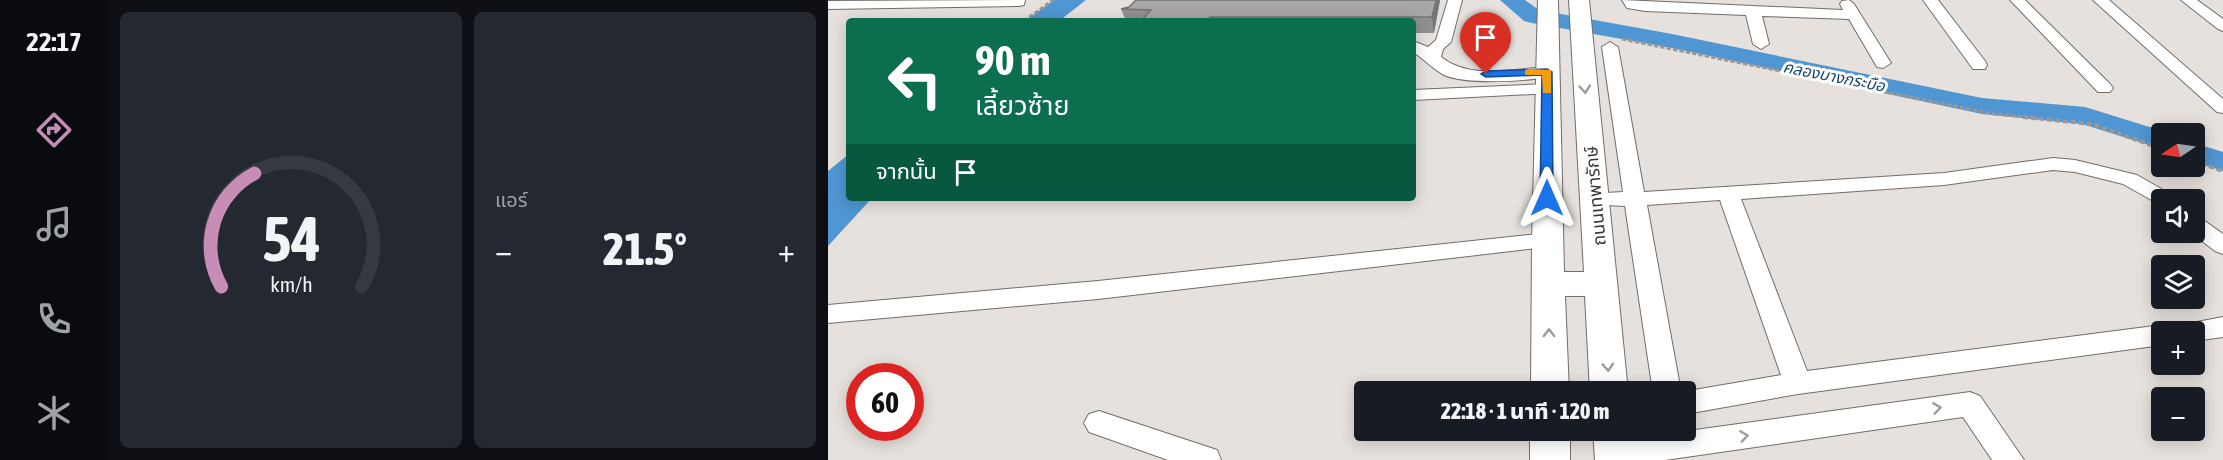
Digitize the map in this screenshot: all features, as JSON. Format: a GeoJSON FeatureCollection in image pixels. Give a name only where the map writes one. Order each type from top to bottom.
{"type":"FeatureCollection","features":[{"type":"Feature","properties":{"kind":"main road"},"geometry":{"type":"LineString","coordinates":[[1548,11],[1547,241],[1550,381]]}},
{"type":"Feature","properties":{"kind":"main road","name":"ถนนเทพารักษ์"},"geometry":{"type":"LineString","coordinates":[[1586,28],[1595,199],[1609,381]]}},
{"type":"Feature","properties":{"kind":"main road"},"geometry":{"type":"LineString","coordinates":[[1549,284],[1602,284]]}},
{"type":"Feature","properties":{"kind":"main road"},"geometry":{"type":"LineString","coordinates":[[1550,441],[1550,460]]}},
{"type":"Feature","properties":{"kind":"street"},"geometry":{"type":"LineString","coordinates":[[1433,57],[1436,47],[1443,42],[1455,0]]}},
{"type":"Feature","properties":{"kind":"street"},"geometry":{"type":"LineString","coordinates":[[1629,0],[1632,5],[1645,7],[1854,15]]}},
{"type":"Feature","properties":{"kind":"street"},"geometry":{"type":"LineString","coordinates":[[1845,0],[1883,63]]}},
{"type":"Feature","properties":{"kind":"street"},"geometry":{"type":"LineString","coordinates":[[1930,0],[1978,65]]}},
{"type":"Feature","properties":{"kind":"street"},"geometry":{"type":"LineString","coordinates":[[2017,0],[2104,88]]}},
{"type":"Feature","properties":{"kind":"street"},"geometry":{"type":"LineString","coordinates":[[2100,0],[2223,108]]}},
{"type":"Feature","properties":{"kind":"street"},"geometry":{"type":"LineString","coordinates":[[2188,0],[2223,26]]}},
{"type":"Feature","properties":{"kind":"street"},"geometry":{"type":"LineString","coordinates":[[828,5],[1019,2]]}},
{"type":"Feature","properties":{"kind":"street"},"geometry":{"type":"LineString","coordinates":[[1753,11],[1761,44]]}},
{"type":"Feature","properties":{"kind":"street"},"geometry":{"type":"LineString","coordinates":[[1586,28],[1634,199],[1665,381]]}},
{"type":"Feature","properties":{"kind":"street"},"geometry":{"type":"LineString","coordinates":[[1416,48],[1452,72],[1547,80]]}},
{"type":"Feature","properties":{"kind":"street"},"geometry":{"type":"LineString","coordinates":[[1416,95],[1547,80]]}},
{"type":"Feature","properties":{"kind":"street"},"geometry":{"type":"LineString","coordinates":[[1595,199],[1634,199],[1944,179],[2053,164],[2075,165],[2130,179],[2151,192]]}},
{"type":"Feature","properties":{"kind":"street"},"geometry":{"type":"LineString","coordinates":[[1728,193],[1798,383]]}},
{"type":"Feature","properties":{"kind":"street"},"geometry":{"type":"LineString","coordinates":[[2205,232],[2223,246]]}},
{"type":"Feature","properties":{"kind":"street"},"geometry":{"type":"LineString","coordinates":[[828,314],[1098,290],[1547,241]]}},
{"type":"Feature","properties":{"kind":"street"},"geometry":{"type":"LineString","coordinates":[[2205,330],[2223,327]]}},
{"type":"Feature","properties":{"kind":"street"},"geometry":{"type":"LineString","coordinates":[[1696,400],[1798,383],[2151,336]]}},
{"type":"Feature","properties":{"kind":"street"},"geometry":{"type":"LineString","coordinates":[[1614,448],[1689,452],[1970,404],[2009,460]]}},
{"type":"Feature","properties":{"kind":"street"},"geometry":{"type":"LineString","coordinates":[[1099,423],[1206,460]]}},
{"type":"Feature","properties":{"kind":"path"},"geometry":{"type":"LineString","coordinates":[[1028,18],[1053,0]]}},
{"type":"Feature","properties":{"kind":"path"},"geometry":{"type":"LineString","coordinates":[[1586,28],[1606,40],[1635,41],[1994,114],[2092,124],[2151,145]]}},
{"type":"Feature","properties":{"kind":"path"},"geometry":{"type":"LineString","coordinates":[[2205,165],[2223,171]]}},
{"type":"Feature","properties":{"kind":"water"},"geometry":{"type":"Polygon","coordinates":[[[1054,0],[1086,0],[1063,18],[1029,18],[1054,0]]]}},
{"type":"Feature","properties":{"kind":"water"},"geometry":{"type":"Polygon","coordinates":[[[846,156],[846,201],[869,201],[828,246],[828,171],[846,156]]]}},
{"type":"Feature","properties":{"kind":"building"},"geometry":{"type":"Polygon","coordinates":[[[1136,0],[1436,0],[1432,17],[1144,18],[1151,10],[1121,9],[1129,7],[1136,0]]]}},
{"type":"Feature","properties":{"kind":"waterway","name":"คลองบางกระบือ"},"geometry":{"type":"LineString","coordinates":[[1511,0],[1532,16],[1672,41],[1982,106],[2085,116],[2151,137]]}},
{"type":"Feature","properties":{"kind":"waterway","name":"คลองบางกระบือ"},"geometry":{"type":"LineString","coordinates":[[2205,156],[2223,162]]}},
{"type":"Feature","properties":{"kind":"slow traffic"},"geometry":{"type":"LineString","coordinates":[[1529,73],[1547,72],[1547,91]]}},
{"type":"Feature","properties":{"kind":"route"},"geometry":{"type":"LineString","coordinates":[[1486,74],[1547,72],[1547,198]]}}]}
